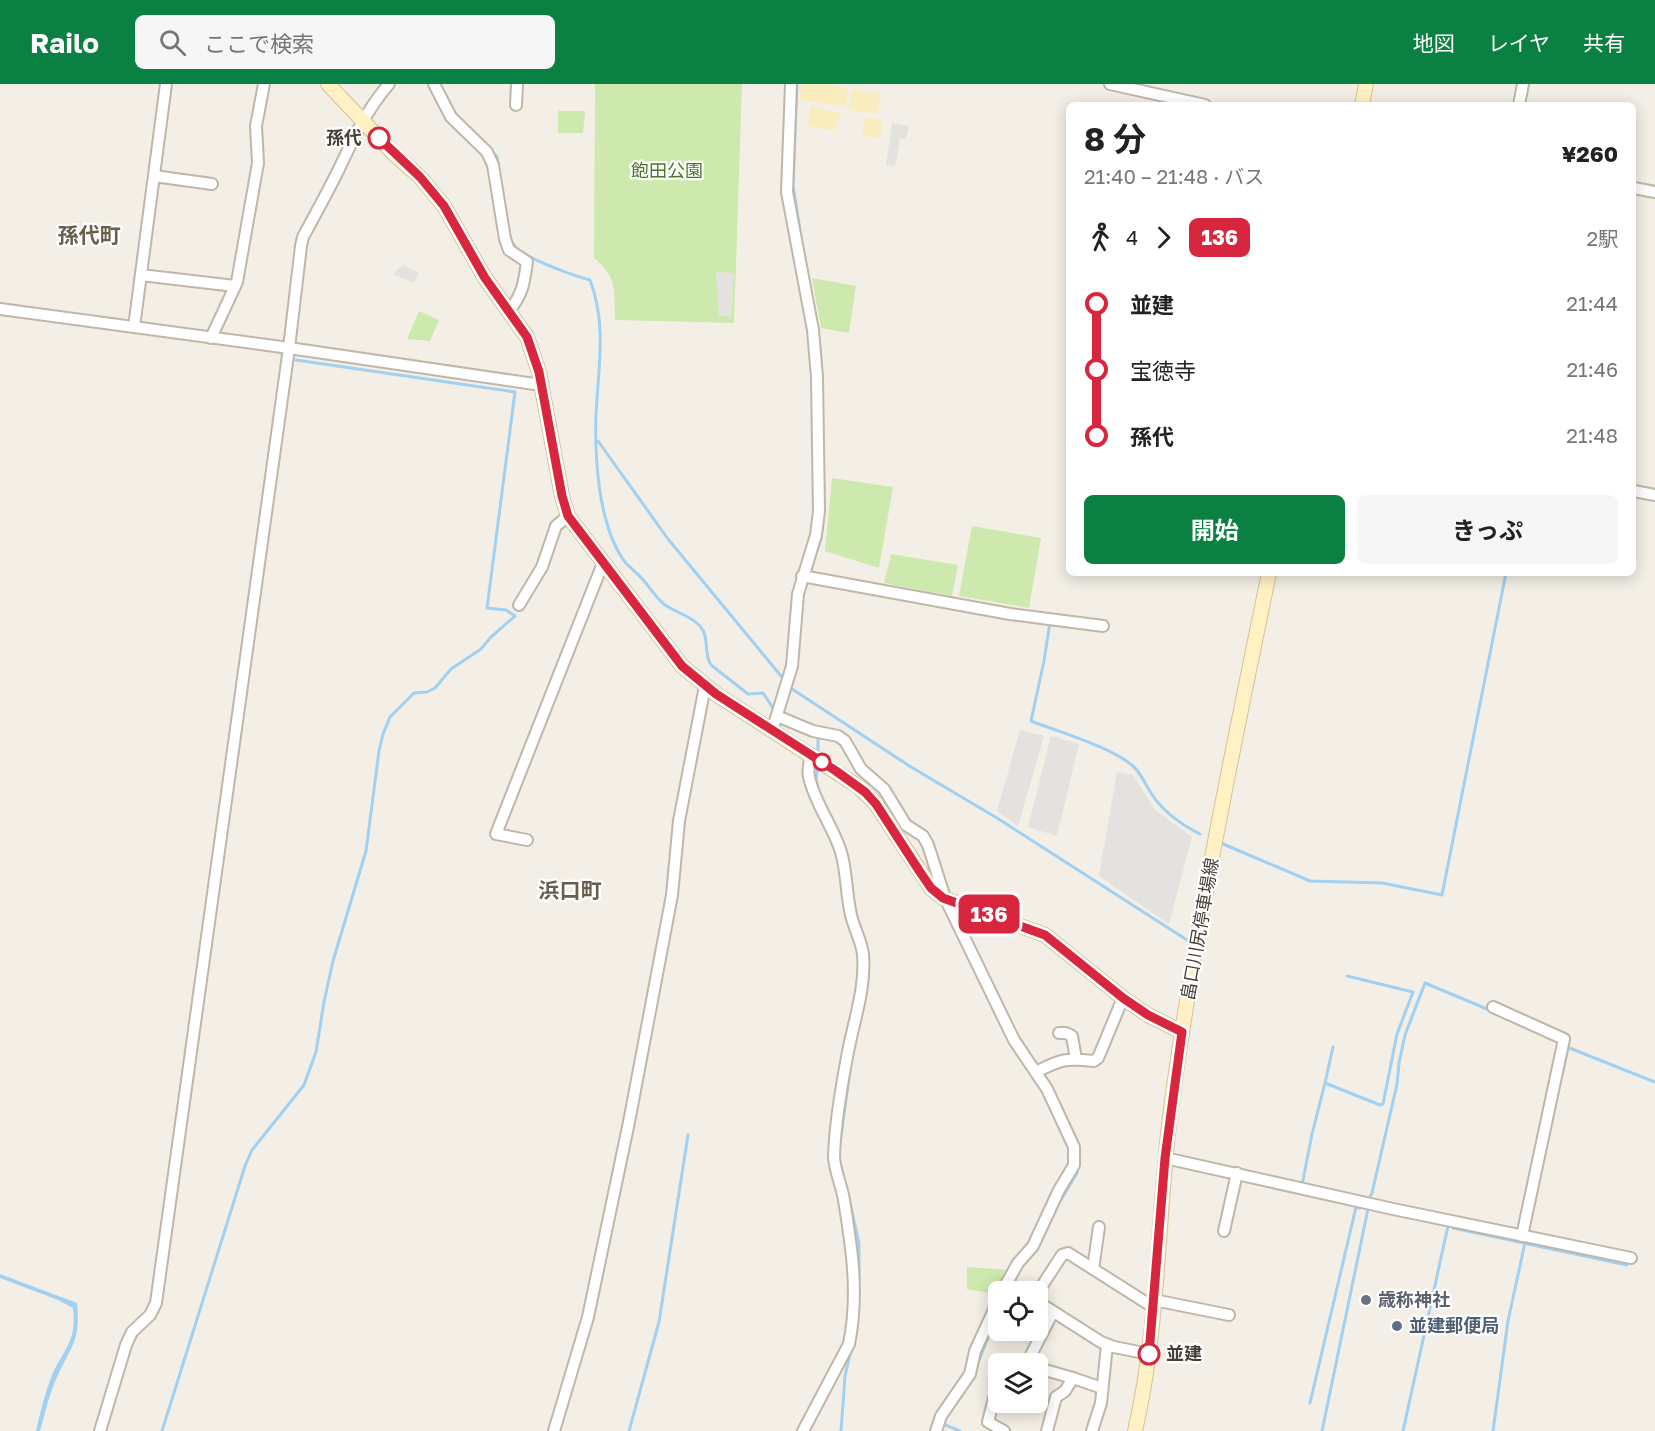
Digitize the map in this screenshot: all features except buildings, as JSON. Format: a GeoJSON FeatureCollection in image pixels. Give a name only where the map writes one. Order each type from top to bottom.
{"type":"FeatureCollection","features":[{"type":"Feature","properties":{"kind":"main road"},"geometry":{"type":"LineString","coordinates":[[328,84],[420,177],[444,206],[470,254],[530,344],[568,516],[682,666],[705,686],[860,787],[876,804],[931,888],[945,898],[1045,935],[1123,998],[1148,1015],[1182,1032]]}},
{"type":"Feature","properties":{"kind":"main road"},"geometry":{"type":"LineString","coordinates":[[1363,102],[1366,84]]}},
{"type":"Feature","properties":{"kind":"main road","name":"畠口川尻停車場線"},"geometry":{"type":"LineString","coordinates":[[1135,1431],[1143,1398],[1149,1354],[1165,1158],[1182,1032],[1204,897],[1268,576]]}},
{"type":"Feature","properties":{"kind":"street"},"geometry":{"type":"LineString","coordinates":[[134,327],[166,84]]}},
{"type":"Feature","properties":{"kind":"street"},"geometry":{"type":"LineString","coordinates":[[211,338],[235,286],[258,164],[256,126],[264,84]]}},
{"type":"Feature","properties":{"kind":"street"},"geometry":{"type":"LineString","coordinates":[[100,1431],[126,1345],[132,1332],[150,1315],[156,1303],[303,237],[363,121],[389,84]]}},
{"type":"Feature","properties":{"kind":"street"},"geometry":{"type":"LineString","coordinates":[[434,84],[451,117],[487,152],[493,165],[505,239],[509,250],[527,262],[523,290],[519,300],[509,311]]}},
{"type":"Feature","properties":{"kind":"street"},"geometry":{"type":"LineString","coordinates":[[516,105],[517,84]]}},
{"type":"Feature","properties":{"kind":"street"},"geometry":{"type":"LineString","coordinates":[[772,731],[792,666],[798,594],[816,535],[819,511],[817,377],[813,330],[787,192],[791,84]]}},
{"type":"Feature","properties":{"kind":"street"},"geometry":{"type":"LineString","coordinates":[[1110,84],[1191,102]]}},
{"type":"Feature","properties":{"kind":"street"},"geometry":{"type":"LineString","coordinates":[[1520,102],[1523,84]]}},
{"type":"Feature","properties":{"kind":"street"},"geometry":{"type":"LineString","coordinates":[[154,176],[212,184]]}},
{"type":"Feature","properties":{"kind":"street"},"geometry":{"type":"LineString","coordinates":[[1636,188],[1655,192]]}},
{"type":"Feature","properties":{"kind":"street"},"geometry":{"type":"LineString","coordinates":[[141,275],[235,286]]}},
{"type":"Feature","properties":{"kind":"street"},"geometry":{"type":"LineString","coordinates":[[0,309],[289,348],[541,386]]}},
{"type":"Feature","properties":{"kind":"street"},"geometry":{"type":"LineString","coordinates":[[1636,491],[1655,495]]}},
{"type":"Feature","properties":{"kind":"street"},"geometry":{"type":"LineString","coordinates":[[519,605],[542,567],[556,526],[568,516]]}},
{"type":"Feature","properties":{"kind":"street"},"geometry":{"type":"LineString","coordinates":[[527,840],[496,834],[603,563]]}},
{"type":"Feature","properties":{"kind":"street"},"geometry":{"type":"LineString","coordinates":[[802,576],[1011,614],[1103,626]]}},
{"type":"Feature","properties":{"kind":"street"},"geometry":{"type":"LineString","coordinates":[[555,1431],[588,1317],[629,1122],[672,895],[679,821],[705,686]]}},
{"type":"Feature","properties":{"kind":"street"},"geometry":{"type":"LineString","coordinates":[[778,713],[813,731],[838,736],[845,741],[861,769],[884,789],[906,825],[923,836],[945,898],[1014,1040],[1047,1089],[1074,1147],[1074,1165],[1059,1190],[1033,1246],[1018,1263],[1013,1281]]}},
{"type":"Feature","properties":{"kind":"street"},"geometry":{"type":"LineString","coordinates":[[803,1431],[849,1344],[852,1330],[854,1259],[843,1193],[834,1159],[836,1127],[861,990],[863,966],[860,941],[847,897],[846,874],[841,852],[808,775],[811,754]]}},
{"type":"Feature","properties":{"kind":"street"},"geometry":{"type":"LineString","coordinates":[[1035,1072],[1059,1060],[1094,1061],[1098,1058],[1123,998]]}},
{"type":"Feature","properties":{"kind":"street"},"geometry":{"type":"LineString","coordinates":[[1493,1007],[1564,1039],[1522,1236]]}},
{"type":"Feature","properties":{"kind":"street"},"geometry":{"type":"LineString","coordinates":[[1059,1033],[1072,1036],[1076,1059]]}},
{"type":"Feature","properties":{"kind":"street"},"geometry":{"type":"LineString","coordinates":[[1165,1158],[1393,1209],[1631,1258]]}},
{"type":"Feature","properties":{"kind":"street"},"geometry":{"type":"LineString","coordinates":[[1224,1231],[1237,1173]]}},
{"type":"Feature","properties":{"kind":"street"},"geometry":{"type":"LineString","coordinates":[[1093,1269],[1100,1227]]}},
{"type":"Feature","properties":{"kind":"street"},"geometry":{"type":"LineString","coordinates":[[1045,1281],[1062,1255],[1068,1253],[1154,1304],[1228,1315]]}},
{"type":"Feature","properties":{"kind":"street"},"geometry":{"type":"LineString","coordinates":[[1048,1309],[1107,1345],[1149,1354]]}},
{"type":"Feature","properties":{"kind":"street"},"geometry":{"type":"LineString","coordinates":[[1032,1353],[1053,1312]]}},
{"type":"Feature","properties":{"kind":"street"},"geometry":{"type":"LineString","coordinates":[[936,1431],[941,1416],[969,1374],[988,1322]]}},
{"type":"Feature","properties":{"kind":"street"},"geometry":{"type":"LineString","coordinates":[[1092,1431],[1101,1403],[1107,1345]]}},
{"type":"Feature","properties":{"kind":"street"},"geometry":{"type":"LineString","coordinates":[[1048,1371],[1102,1388]]}},
{"type":"Feature","properties":{"kind":"street"},"geometry":{"type":"LineString","coordinates":[[1047,1431],[1056,1397],[1065,1391],[1073,1378]]}},
{"type":"Feature","properties":{"kind":"street"},"geometry":{"type":"LineString","coordinates":[[990,1413],[988,1422],[1004,1431]]}},
{"type":"Feature","properties":{"kind":"green space","name":"飽田公園"},"geometry":{"type":"Polygon","coordinates":[[[595,84],[742,84],[734,323],[615,320],[611,279],[602,265],[594,258],[595,84]]]}},
{"type":"Feature","properties":{"kind":"green space"},"geometry":{"type":"Polygon","coordinates":[[[558,111],[585,111],[583,133],[558,133],[558,111]]]}},
{"type":"Feature","properties":{"kind":"green space"},"geometry":{"type":"Polygon","coordinates":[[[812,278],[856,286],[849,333],[821,328],[812,278]]]}},
{"type":"Feature","properties":{"kind":"green space"},"geometry":{"type":"Polygon","coordinates":[[[419,311],[439,320],[430,341],[407,339],[419,311]]]}},
{"type":"Feature","properties":{"kind":"green space"},"geometry":{"type":"Polygon","coordinates":[[[832,478],[893,487],[879,568],[825,551],[832,478]]]}},
{"type":"Feature","properties":{"kind":"green space"},"geometry":{"type":"Polygon","coordinates":[[[972,526],[1041,538],[1029,608],[959,596],[972,526]]]}},
{"type":"Feature","properties":{"kind":"green space"},"geometry":{"type":"Polygon","coordinates":[[[891,554],[958,565],[952,596],[884,583],[891,554]]]}},
{"type":"Feature","properties":{"kind":"green space"},"geometry":{"type":"Polygon","coordinates":[[[967,1267],[1011,1270],[1006,1281],[988,1281],[988,1293],[967,1289],[967,1267]]]}},
{"type":"Feature","properties":{"kind":"sand"},"geometry":{"type":"Polygon","coordinates":[[[801,84],[826,84],[848,88],[846,107],[800,100],[801,84]]]}},
{"type":"Feature","properties":{"kind":"sand"},"geometry":{"type":"Polygon","coordinates":[[[852,89],[881,94],[877,114],[848,110],[852,89]]]}},
{"type":"Feature","properties":{"kind":"sand"},"geometry":{"type":"Polygon","coordinates":[[[811,106],[841,114],[834,131],[807,126],[811,106]]]}},
{"type":"Feature","properties":{"kind":"sand"},"geometry":{"type":"Polygon","coordinates":[[[866,117],[883,120],[880,139],[862,136],[866,117]]]}},
{"type":"Feature","properties":{"kind":"shaded area"},"geometry":{"type":"Polygon","coordinates":[[[892,123],[909,126],[906,139],[900,139],[895,166],[886,165],[892,123]]]}},
{"type":"Feature","properties":{"kind":"shaded area"},"geometry":{"type":"Polygon","coordinates":[[[403,265],[419,273],[414,283],[393,274],[403,265]]]}},
{"type":"Feature","properties":{"kind":"shaded area"},"geometry":{"type":"Polygon","coordinates":[[[716,272],[734,273],[731,317],[719,316],[716,272]]]}},
{"type":"Feature","properties":{"kind":"shaded area"},"geometry":{"type":"Polygon","coordinates":[[[1020,730],[1044,736],[1018,826],[997,811],[1020,730]]]}},
{"type":"Feature","properties":{"kind":"shaded area"},"geometry":{"type":"Polygon","coordinates":[[[1051,736],[1079,744],[1057,836],[1028,827],[1051,736]]]}},
{"type":"Feature","properties":{"kind":"shaded area"},"geometry":{"type":"Polygon","coordinates":[[[1117,772],[1133,775],[1155,810],[1192,837],[1169,924],[1099,876],[1117,772]]]}},
{"type":"Feature","properties":{"kind":"water"},"geometry":{"type":"Polygon","coordinates":[[[0,1274],[77,1303],[78,1326],[74,1343],[54,1384],[40,1431],[36,1431],[47,1389],[71,1337],[73,1308],[0,1278],[0,1274]]]}},
{"type":"Feature","properties":{"kind":"waterway"},"geometry":{"type":"LineString","coordinates":[[797,84],[793,185],[802,244]]}},
{"type":"Feature","properties":{"kind":"waterway"},"geometry":{"type":"LineString","coordinates":[[473,131],[497,157],[504,205]]}},
{"type":"Feature","properties":{"kind":"waterway"},"geometry":{"type":"LineString","coordinates":[[508,226],[513,244],[526,255],[590,280],[600,324],[596,457],[605,516],[618,552],[662,603],[700,626],[705,635],[707,655],[711,665],[748,694],[763,693],[775,711]]}},
{"type":"Feature","properties":{"kind":"waterway"},"geometry":{"type":"LineString","coordinates":[[820,348],[821,363]]}},
{"type":"Feature","properties":{"kind":"waterway"},"geometry":{"type":"LineString","coordinates":[[162,1431],[245,1166],[252,1150],[304,1085],[316,1052],[333,961],[366,851],[379,751],[390,717],[414,693],[427,692],[435,688],[451,669],[481,649],[515,616],[506,610],[487,608],[515,392],[296,360]]}},
{"type":"Feature","properties":{"kind":"waterway"},"geometry":{"type":"LineString","coordinates":[[598,441],[668,539],[781,676]]}},
{"type":"Feature","properties":{"kind":"waterway"},"geometry":{"type":"LineString","coordinates":[[823,459],[824,489]]}},
{"type":"Feature","properties":{"kind":"waterway"},"geometry":{"type":"LineString","coordinates":[[814,559],[821,539],[823,522]]}},
{"type":"Feature","properties":{"kind":"waterway"},"geometry":{"type":"LineString","coordinates":[[1221,843],[1310,881],[1382,883],[1442,895],[1505,576]]}},
{"type":"Feature","properties":{"kind":"waterway"},"geometry":{"type":"LineString","coordinates":[[1050,622],[1031,721],[1098,746],[1123,759],[1141,775],[1156,800],[1167,812],[1200,834]]}},
{"type":"Feature","properties":{"kind":"waterway"},"geometry":{"type":"LineString","coordinates":[[789,687],[911,767],[997,818],[1187,940]]}},
{"type":"Feature","properties":{"kind":"waterway"},"geometry":{"type":"LineString","coordinates":[[818,735],[818,756]]}},
{"type":"Feature","properties":{"kind":"waterway"},"geometry":{"type":"LineString","coordinates":[[818,765],[816,779],[818,788]]}},
{"type":"Feature","properties":{"kind":"waterway"},"geometry":{"type":"LineString","coordinates":[[849,867],[853,899]]}},
{"type":"Feature","properties":{"kind":"waterway"},"geometry":{"type":"LineString","coordinates":[[1302,1185],[1325,1083],[1380,1105],[1383,1104],[1397,1034],[1413,992],[1347,976]]}},
{"type":"Feature","properties":{"kind":"waterway"},"geometry":{"type":"LineString","coordinates":[[1368,1200],[1372,1193],[1397,1084],[1405,1035],[1425,983],[1487,1009]]}},
{"type":"Feature","properties":{"kind":"waterway"},"geometry":{"type":"LineString","coordinates":[[1325,1083],[1333,1047]]}},
{"type":"Feature","properties":{"kind":"waterway"},"geometry":{"type":"LineString","coordinates":[[1567,1047],[1655,1082]]}},
{"type":"Feature","properties":{"kind":"waterway"},"geometry":{"type":"LineString","coordinates":[[1562,1075],[1568,1048]]}},
{"type":"Feature","properties":{"kind":"waterway"},"geometry":{"type":"LineString","coordinates":[[840,1143],[851,1063]]}},
{"type":"Feature","properties":{"kind":"waterway"},"geometry":{"type":"LineString","coordinates":[[1053,1091],[1077,1142]]}},
{"type":"Feature","properties":{"kind":"waterway"},"geometry":{"type":"LineString","coordinates":[[629,1431],[659,1322],[688,1135]]}},
{"type":"Feature","properties":{"kind":"waterway"},"geometry":{"type":"LineString","coordinates":[[838,1153],[846,1187]]}},
{"type":"Feature","properties":{"kind":"waterway"},"geometry":{"type":"LineString","coordinates":[[1059,1203],[1077,1173],[1077,1169]]}},
{"type":"Feature","properties":{"kind":"waterway"},"geometry":{"type":"LineString","coordinates":[[849,1199],[859,1243],[859,1279]]}},
{"type":"Feature","properties":{"kind":"waterway"},"geometry":{"type":"LineString","coordinates":[[1322,1431],[1368,1209],[1365,1208],[1366,1206]]}},
{"type":"Feature","properties":{"kind":"waterway"},"geometry":{"type":"LineString","coordinates":[[1310,1403],[1356,1207],[1360,1208]]}},
{"type":"Feature","properties":{"kind":"waterway"},"geometry":{"type":"LineString","coordinates":[[1403,1431],[1448,1226],[1431,1222]]}},
{"type":"Feature","properties":{"kind":"waterway"},"geometry":{"type":"LineString","coordinates":[[1453,1228],[1627,1265]]}},
{"type":"Feature","properties":{"kind":"waterway"},"geometry":{"type":"LineString","coordinates":[[1493,1431],[1508,1321],[1526,1238]]}},
{"type":"Feature","properties":{"kind":"waterway"},"geometry":{"type":"LineString","coordinates":[[1027,1260],[1037,1249]]}},
{"type":"Feature","properties":{"kind":"waterway"},"geometry":{"type":"LineString","coordinates":[[976,1368],[988,1338]]}},
{"type":"Feature","properties":{"kind":"waterway"},"geometry":{"type":"LineString","coordinates":[[841,1431],[845,1376],[851,1350]]}},
{"type":"Feature","properties":{"kind":"waterway"},"geometry":{"type":"LineString","coordinates":[[943,1424],[960,1431]]}},
{"type":"Feature","properties":{"kind":"bus line","name":"136"},"geometry":{"type":"LineString","coordinates":[[379,138],[420,177],[444,206],[485,278],[527,337],[534,351],[539,372],[562,496],[568,516],[682,666],[716,694],[860,787],[876,804],[931,888],[943,898],[1045,935],[1123,998],[1148,1015],[1182,1032],[1165,1158],[1149,1354]]}},
{"type":"Feature","properties":{"kind":"place","name":"孫代"},"geometry":{"type":"Point","coordinates":[379,138]}},
{"type":"Feature","properties":{"kind":"place","name":"歳称神社"},"geometry":{"type":"Point","coordinates":[1366,1300]}},
{"type":"Feature","properties":{"kind":"place","name":"並建郵便局"},"geometry":{"type":"Point","coordinates":[1397,1326]}},
{"type":"Feature","properties":{"kind":"place","name":"並建"},"geometry":{"type":"Point","coordinates":[1149,1354]}},
{"type":"Feature","properties":{"kind":"district","name":"孫代町"},"geometry":{"type":"Point","coordinates":[89,236]}},
{"type":"Feature","properties":{"kind":"district","name":"浜口町"},"geometry":{"type":"Point","coordinates":[570,891]}}]}
